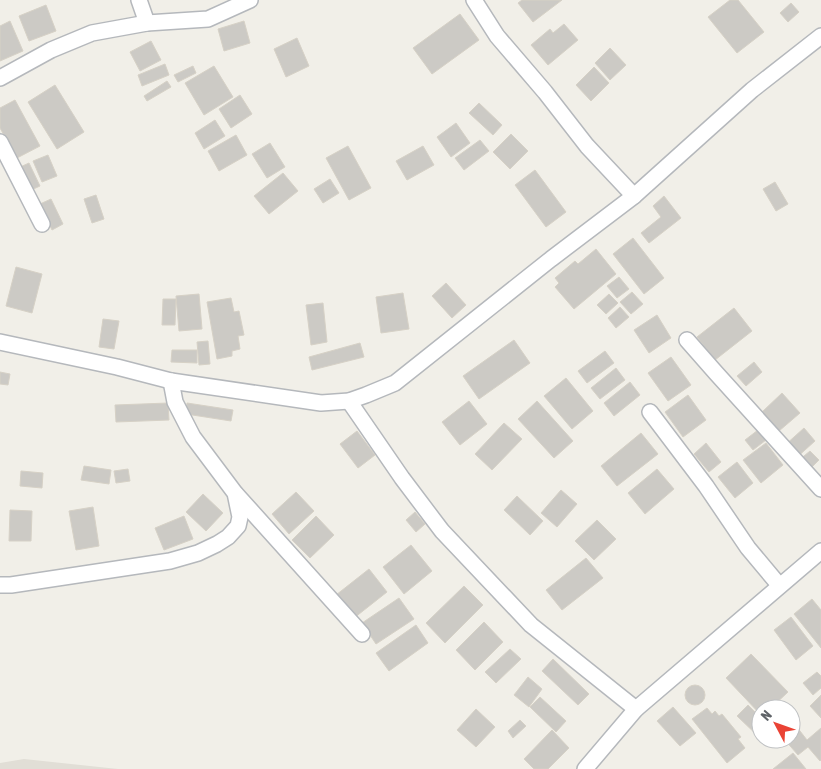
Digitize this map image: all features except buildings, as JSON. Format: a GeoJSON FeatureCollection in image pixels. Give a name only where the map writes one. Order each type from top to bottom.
{"type":"FeatureCollection","features":[{"type":"Feature","properties":{"kind":"street"},"geometry":{"type":"LineString","coordinates":[[139,0],[147,23]]}},
{"type":"Feature","properties":{"kind":"street"},"geometry":{"type":"LineString","coordinates":[[0,78],[51,50],[92,33],[147,23],[208,19],[250,0]]}},
{"type":"Feature","properties":{"kind":"street"},"geometry":{"type":"LineString","coordinates":[[474,0],[497,36],[545,92],[587,146],[634,196]]}},
{"type":"Feature","properties":{"kind":"street"},"geometry":{"type":"LineString","coordinates":[[0,342],[171,381],[321,403],[349,401],[366,395],[396,383],[550,258],[634,196],[752,90],[821,36]]}},
{"type":"Feature","properties":{"kind":"street"},"geometry":{"type":"LineString","coordinates":[[0,142],[42,224]]}},
{"type":"Feature","properties":{"kind":"street"},"geometry":{"type":"LineString","coordinates":[[687,340],[821,489]]}},
{"type":"Feature","properties":{"kind":"street"},"geometry":{"type":"LineString","coordinates":[[171,381],[176,402],[193,437],[235,493],[362,634]]}},
{"type":"Feature","properties":{"kind":"street"},"geometry":{"type":"LineString","coordinates":[[349,401],[402,478],[442,531],[531,626],[636,709]]}},
{"type":"Feature","properties":{"kind":"street"},"geometry":{"type":"LineString","coordinates":[[650,412],[706,486],[748,548],[779,585]]}},
{"type":"Feature","properties":{"kind":"street"},"geometry":{"type":"LineString","coordinates":[[0,585],[19,584],[170,561],[198,553],[228,537],[238,526],[240,517],[235,493]]}},
{"type":"Feature","properties":{"kind":"street"},"geometry":{"type":"LineString","coordinates":[[585,769],[636,709],[821,551]]}},
{"type":"Feature","properties":{"kind":"shaded area"},"geometry":{"type":"Polygon","coordinates":[[[24,759],[118,769],[0,769],[0,763],[24,759]]]}}]}
